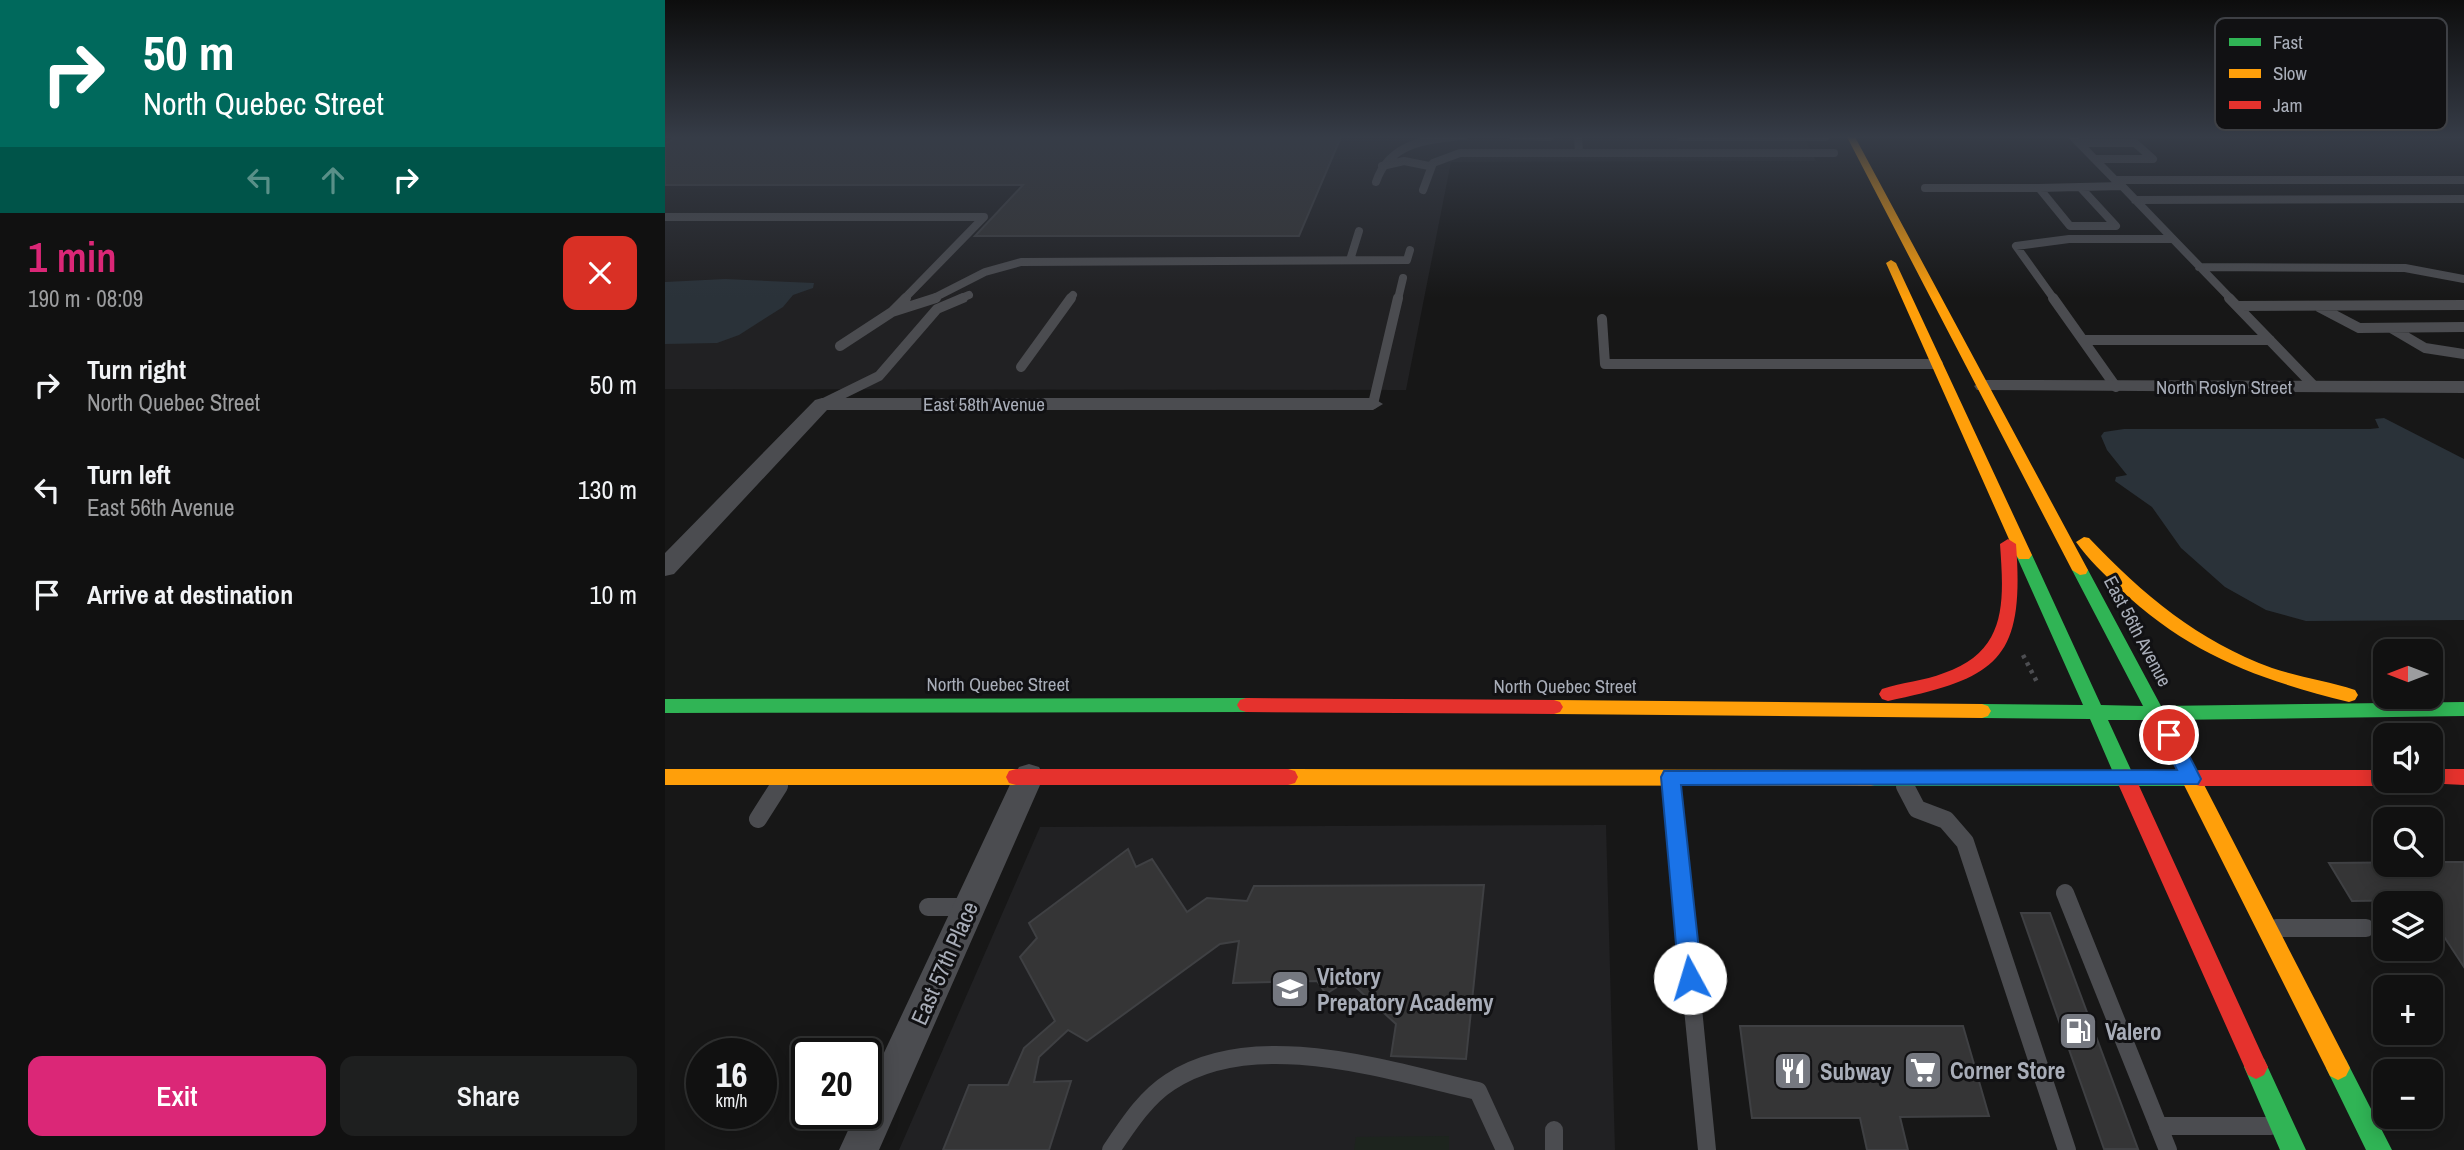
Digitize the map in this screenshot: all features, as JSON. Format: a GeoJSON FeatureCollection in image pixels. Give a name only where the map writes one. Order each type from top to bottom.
{"type":"FeatureCollection","features":[{"type":"Feature","properties":{"kind":"main road","name":"East 56th Avenue"},"geometry":{"type":"LineString","coordinates":[[1880,191],[2158,713],[2379,1150]]}},
{"type":"Feature","properties":{"kind":"main road"},"geometry":{"type":"LineString","coordinates":[[1881,243],[1939,364],[2293,1150]]}},
{"type":"Feature","properties":{"kind":"main road"},"geometry":{"type":"LineString","coordinates":[[2044,499],[2145,607],[2202,649],[2256,672],[2312,688],[2373,699]]}},
{"type":"Feature","properties":{"kind":"main road"},"geometry":{"type":"LineString","coordinates":[[1757,708],[1914,690],[1960,677],[1991,656],[2009,630],[2014,602],[2014,585],[2001,501]]}},
{"type":"Feature","properties":{"kind":"main road","name":"North Quebec Street"},"geometry":{"type":"LineString","coordinates":[[665,706],[1757,708],[2158,713],[2373,709]]}},
{"type":"Feature","properties":{"kind":"main road","name":"North Quebec Street"},"geometry":{"type":"LineString","coordinates":[[2443,708],[2464,709]]}},
{"type":"Feature","properties":{"kind":"main road"},"geometry":{"type":"LineString","coordinates":[[671,777],[2373,778]]}},
{"type":"Feature","properties":{"kind":"main road"},"geometry":{"type":"LineString","coordinates":[[2443,778],[2464,777]]}},
{"type":"Feature","properties":{"kind":"street","name":"North Roslyn Street"},"geometry":{"type":"LineString","coordinates":[[1984,386],[2464,387]]}},
{"type":"Feature","properties":{"kind":"street","name":"East 58th Avenue"},"geometry":{"type":"LineString","coordinates":[[822,404],[1373,404]]}},
{"type":"Feature","properties":{"kind":"street"},"geometry":{"type":"LineString","coordinates":[[665,568],[822,404]]}},
{"type":"Feature","properties":{"kind":"street","name":"East 57th Place"},"geometry":{"type":"LineString","coordinates":[[859,1150],[1029,776]]}},
{"type":"Feature","properties":{"kind":"lane"},"geometry":{"type":"LineString","coordinates":[[2041,191],[2070,226],[2116,226],[2083,191]]}},
{"type":"Feature","properties":{"kind":"lane"},"geometry":{"type":"LineString","coordinates":[[2126,191],[2315,387]]}},
{"type":"Feature","properties":{"kind":"lane"},"geometry":{"type":"LineString","coordinates":[[2135,200],[2464,199]]}},
{"type":"Feature","properties":{"kind":"lane"},"geometry":{"type":"LineString","coordinates":[[665,217],[983,217],[892,312],[840,346]]}},
{"type":"Feature","properties":{"kind":"lane"},"geometry":{"type":"LineString","coordinates":[[1350,260],[1359,231]]}},
{"type":"Feature","properties":{"kind":"lane"},"geometry":{"type":"LineString","coordinates":[[2116,387],[2016,246],[2069,239],[2173,239]]}},
{"type":"Feature","properties":{"kind":"lane"},"geometry":{"type":"LineString","coordinates":[[892,312],[946,294],[985,272],[1031,260],[1407,260],[1410,250]]}},
{"type":"Feature","properties":{"kind":"lane"},"geometry":{"type":"LineString","coordinates":[[2199,267],[2405,268],[2464,279]]}},
{"type":"Feature","properties":{"kind":"lane"},"geometry":{"type":"LineString","coordinates":[[1373,404],[1403,278]]}},
{"type":"Feature","properties":{"kind":"lane"},"geometry":{"type":"LineString","coordinates":[[822,404],[879,376],[937,309],[969,295]]}},
{"type":"Feature","properties":{"kind":"lane"},"geometry":{"type":"LineString","coordinates":[[1021,368],[1073,295]]}},
{"type":"Feature","properties":{"kind":"lane"},"geometry":{"type":"LineString","coordinates":[[2237,306],[2464,305]]}},
{"type":"Feature","properties":{"kind":"lane"},"geometry":{"type":"LineString","coordinates":[[2316,306],[2360,328],[2464,327]]}},
{"type":"Feature","properties":{"kind":"lane"},"geometry":{"type":"LineString","coordinates":[[1602,319],[1605,365],[1939,364]]}},
{"type":"Feature","properties":{"kind":"lane"},"geometry":{"type":"LineString","coordinates":[[2391,328],[2411,344],[2439,354],[2464,354]]}},
{"type":"Feature","properties":{"kind":"lane"},"geometry":{"type":"LineString","coordinates":[[2083,340],[2270,340]]}},
{"type":"Feature","properties":{"kind":"lane"},"geometry":{"type":"LineString","coordinates":[[758,819],[786,776]]}},
{"type":"Feature","properties":{"kind":"lane"},"geometry":{"type":"LineString","coordinates":[[1899,776],[1917,808],[1946,820],[1965,842],[2067,1150]]}},
{"type":"Feature","properties":{"kind":"lane"},"geometry":{"type":"LineString","coordinates":[[665,793],[671,777]]}},
{"type":"Feature","properties":{"kind":"lane"},"geometry":{"type":"LineString","coordinates":[[1671,777],[1707,1150]]}},
{"type":"Feature","properties":{"kind":"lane"},"geometry":{"type":"LineString","coordinates":[[2065,893],[2168,1150]]}},
{"type":"Feature","properties":{"kind":"lane"},"geometry":{"type":"LineString","coordinates":[[928,906],[970,906]]}},
{"type":"Feature","properties":{"kind":"lane"},"geometry":{"type":"LineString","coordinates":[[2267,928],[2366,928]]}},
{"type":"Feature","properties":{"kind":"lane"},"geometry":{"type":"LineString","coordinates":[[1111,1150],[1141,1107],[1178,1076],[1221,1060],[1287,1055],[1320,1058],[1478,1091],[1506,1150]]}},
{"type":"Feature","properties":{"kind":"lane"},"geometry":{"type":"LineString","coordinates":[[2158,1126],[2282,1126]]}},
{"type":"Feature","properties":{"kind":"lane"},"geometry":{"type":"LineString","coordinates":[[1553,1150],[1554,1130]]}},
{"type":"Feature","properties":{"kind":"path"},"geometry":{"type":"LineString","coordinates":[[2020,653],[2027,657],[2042,693]]}},
{"type":"Feature","properties":{"kind":"shaded area"},"geometry":{"type":"Polygon","coordinates":[[[665,191],[1445,191],[1406,390],[665,389],[665,191]]]}},
{"type":"Feature","properties":{"kind":"shaded area"},"geometry":{"type":"Polygon","coordinates":[[[725,279],[814,283],[813,288],[793,295],[783,307],[739,335],[717,343],[665,344],[665,282],[725,279]]]}},
{"type":"Feature","properties":{"kind":"shaded area"},"geometry":{"type":"Polygon","coordinates":[[[2384,418],[2464,459],[2464,620],[2306,621],[2266,610],[2225,587],[2181,548],[2152,507],[2115,481],[2116,477],[2127,475],[2107,450],[2101,436],[2104,432],[2124,429],[2370,429],[2379,428],[2375,419],[2384,418]]]}},
{"type":"Feature","properties":{"kind":"shaded area","name":"Victory Prepatory Academy"},"geometry":{"type":"Polygon","coordinates":[[[1606,825],[1615,1150],[899,1150],[1040,827],[1606,825]]]}},
{"type":"Feature","properties":{"kind":"shaded area"},"geometry":{"type":"Polygon","coordinates":[[[1449,1136],[1449,1150],[1354,1150],[1356,1137],[1449,1136]]]}},
{"type":"Feature","properties":{"kind":"building"},"geometry":{"type":"Polygon","coordinates":[[[1018,191],[1318,191],[1299,236],[975,236],[1018,191]]]}},
{"type":"Feature","properties":{"kind":"building","name":"Victory Prepatory Academy"},"geometry":{"type":"Polygon","coordinates":[[[1128,849],[1136,867],[1152,859],[1187,912],[1207,898],[1247,901],[1254,886],[1484,885],[1466,1059],[1391,1056],[1396,1024],[1348,980],[1326,994],[1317,981],[1233,983],[1239,941],[1220,944],[1087,1041],[1068,1030],[1039,1057],[1034,1082],[1071,1081],[1049,1150],[943,1150],[969,1085],[1008,1085],[1024,1048],[1055,1021],[1020,957],[1037,938],[1029,923],[1128,849]]]}},
{"type":"Feature","properties":{"kind":"building"},"geometry":{"type":"Polygon","coordinates":[[[2443,862],[2464,862],[2464,967],[2443,935],[2443,891],[2373,891],[2373,901],[2352,901],[2329,863],[2373,863],[2373,877],[2443,877],[2443,862]]]}},
{"type":"Feature","properties":{"kind":"building","name":"Valero"},"geometry":{"type":"Polygon","coordinates":[[[2021,913],[2050,913],[2138,1149],[2104,1149],[2021,913]]]}},
{"type":"Feature","properties":{"kind":"building"},"geometry":{"type":"Polygon","coordinates":[[[1740,1026],[1963,1026],[1989,1116],[1900,1117],[1908,1150],[1867,1150],[1860,1118],[1752,1118],[1740,1026]]]}},
{"type":"Feature","properties":{"kind":"traffic: fast"},"geometry":{"type":"LineString","coordinates":[[2024,555],[2125,777]]}},
{"type":"Feature","properties":{"kind":"traffic: fast"},"geometry":{"type":"LineString","coordinates":[[2080,570],[2191,779]]}},
{"type":"Feature","properties":{"kind":"traffic: fast"},"geometry":{"type":"LineString","coordinates":[[665,706],[1246,705]]}},
{"type":"Feature","properties":{"kind":"traffic: fast"},"geometry":{"type":"LineString","coordinates":[[1982,711],[2158,713],[2464,709]]}},
{"type":"Feature","properties":{"kind":"traffic: fast"},"geometry":{"type":"LineString","coordinates":[[1871,778],[2200,778]]}},
{"type":"Feature","properties":{"kind":"traffic: fast"},"geometry":{"type":"LineString","coordinates":[[2256,1067],[2293,1150]]}},
{"type":"Feature","properties":{"kind":"traffic: fast"},"geometry":{"type":"LineString","coordinates":[[2338,1068],[2379,1150]]}},
{"type":"Feature","properties":{"kind":"traffic: slow"},"geometry":{"type":"LineString","coordinates":[[1879,191],[2080,570]]}},
{"type":"Feature","properties":{"kind":"traffic: slow"},"geometry":{"type":"LineString","coordinates":[[1891,263],[2024,555]]}},
{"type":"Feature","properties":{"kind":"traffic: slow"},"geometry":{"type":"LineString","coordinates":[[2084,542],[2143,601],[2202,644],[2269,673],[2349,695]]}},
{"type":"Feature","properties":{"kind":"traffic: slow"},"geometry":{"type":"LineString","coordinates":[[1554,707],[1982,711]]}},
{"type":"Feature","properties":{"kind":"traffic: slow"},"geometry":{"type":"LineString","coordinates":[[665,777],[1016,777]]}},
{"type":"Feature","properties":{"kind":"traffic: slow"},"geometry":{"type":"LineString","coordinates":[[1288,777],[1871,778]]}},
{"type":"Feature","properties":{"kind":"traffic: slow"},"geometry":{"type":"LineString","coordinates":[[2191,779],[2338,1068]]}},
{"type":"Feature","properties":{"kind":"traffic: jam"},"geometry":{"type":"LineString","coordinates":[[1888,694],[1952,678],[1975,667],[1991,653],[2003,634],[2009,611],[2011,581],[2008,544]]}},
{"type":"Feature","properties":{"kind":"traffic: jam"},"geometry":{"type":"LineString","coordinates":[[1246,705],[1554,707]]}},
{"type":"Feature","properties":{"kind":"traffic: jam"},"geometry":{"type":"LineString","coordinates":[[1016,777],[1288,777]]}},
{"type":"Feature","properties":{"kind":"traffic: jam"},"geometry":{"type":"LineString","coordinates":[[2125,777],[2256,1067]]}},
{"type":"Feature","properties":{"kind":"traffic: jam"},"geometry":{"type":"LineString","coordinates":[[2443,777],[2464,777]]}},
{"type":"Feature","properties":{"kind":"traffic: jam"},"geometry":{"type":"LineString","coordinates":[[2200,778],[2373,778]]}},
{"type":"Feature","properties":{"kind":"place","name":"Victory Prepatory Academy"},"geometry":{"type":"Point","coordinates":[1290,989]}},
{"type":"Feature","properties":{"kind":"place","name":"Valero"},"geometry":{"type":"Point","coordinates":[2078,1031]}},
{"type":"Feature","properties":{"kind":"place","name":"Corner Store"},"geometry":{"type":"Point","coordinates":[1923,1070]}},
{"type":"Feature","properties":{"kind":"place","name":"Subway"},"geometry":{"type":"Point","coordinates":[1793,1071]}},
{"type":"Feature","properties":{"kind":"route"},"geometry":{"type":"LineString","coordinates":[[1690,978],[1671,777],[2191,779],[2169,735]]}}]}
